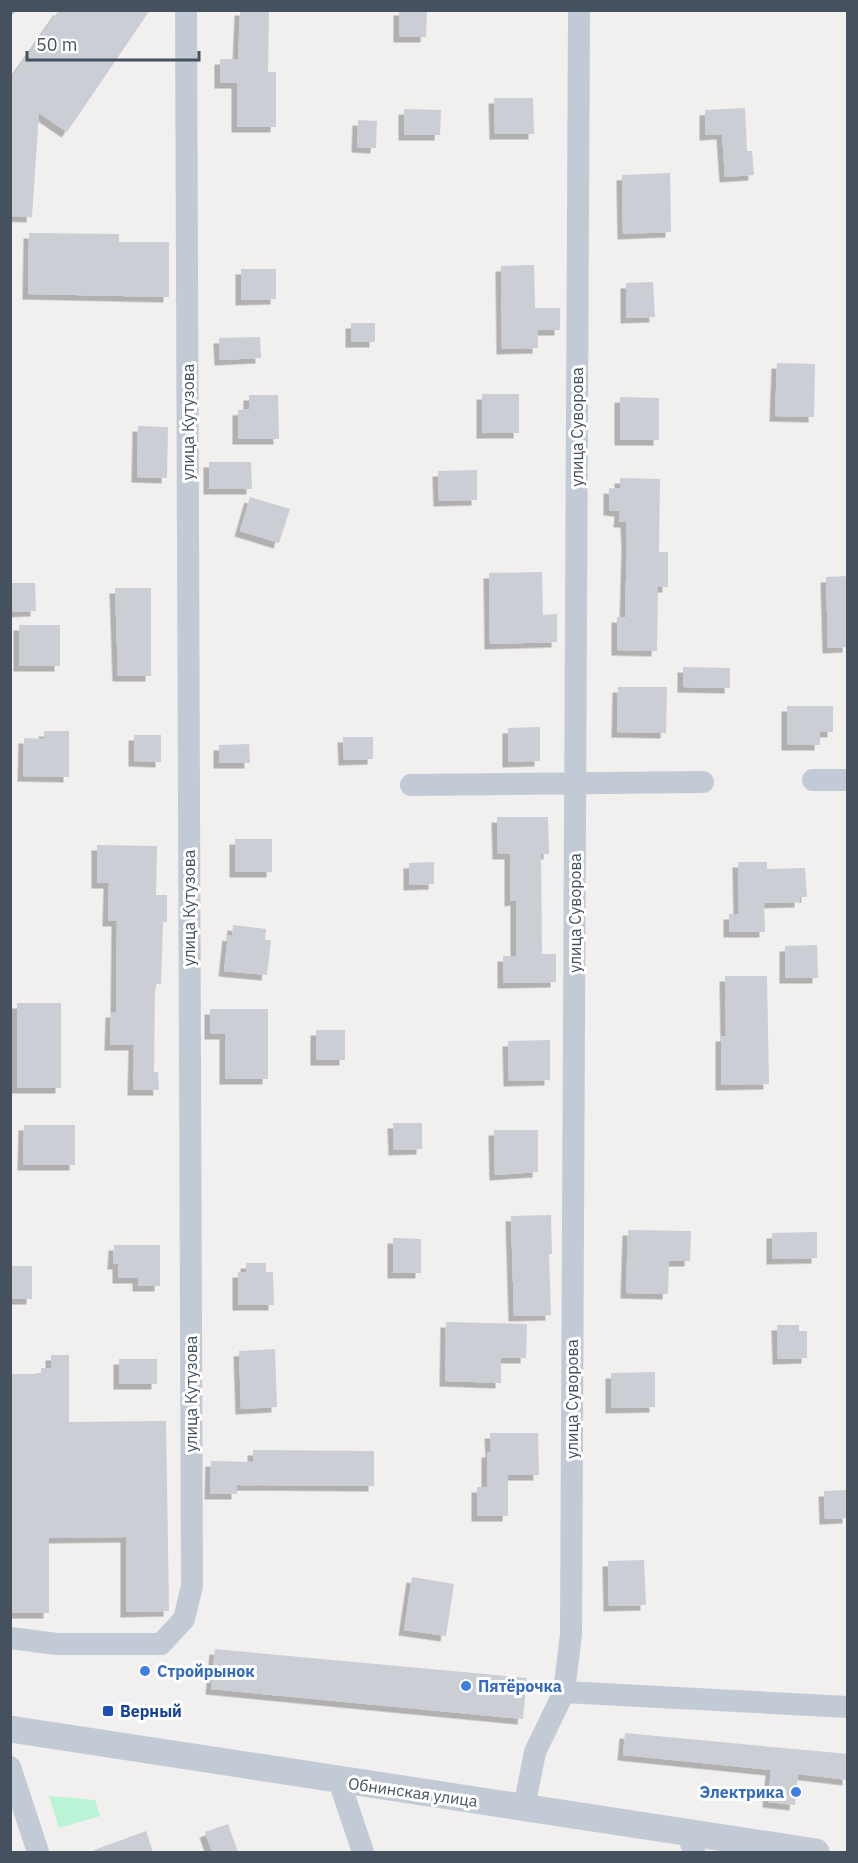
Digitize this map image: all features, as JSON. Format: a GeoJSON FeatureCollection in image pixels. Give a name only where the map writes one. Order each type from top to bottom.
{"type":"FeatureCollection","features":[{"type":"Feature","properties":{"kind":"street","name":"улица Кутузова"},"geometry":{"type":"LineString","coordinates":[[10,1638],[57,1644],[161,1644],[184,1619],[192,1586],[186,10]]}},
{"type":"Feature","properties":{"kind":"street","name":"улица Суворова"},"geometry":{"type":"LineString","coordinates":[[524,1808],[536,1752],[564,1692],[571,1635],[579,10]]}},
{"type":"Feature","properties":{"kind":"street"},"geometry":{"type":"LineString","coordinates":[[813,780],[848,780]]}},
{"type":"Feature","properties":{"kind":"street"},"geometry":{"type":"LineString","coordinates":[[411,785],[703,782]]}},
{"type":"Feature","properties":{"kind":"street"},"geometry":{"type":"LineString","coordinates":[[564,1692],[848,1707]]}},
{"type":"Feature","properties":{"kind":"street","name":"Обнинская улица"},"geometry":{"type":"LineString","coordinates":[[10,1729],[524,1808],[690,1842],[816,1852]]}},
{"type":"Feature","properties":{"kind":"street"},"geometry":{"type":"LineString","coordinates":[[10,1767],[38,1852]]}},
{"type":"Feature","properties":{"kind":"street"},"geometry":{"type":"LineString","coordinates":[[339,1781],[363,1852]]}},
{"type":"Feature","properties":{"kind":"green space"},"geometry":{"type":"Polygon","coordinates":[[[49,1796],[95,1800],[100,1816],[59,1828],[49,1796]]]}},
{"type":"Feature","properties":{"kind":"building"},"geometry":{"type":"Polygon","coordinates":[[[59,10],[150,10],[67,132],[39,113],[32,217],[10,216],[10,80],[59,10]]]}},
{"type":"Feature","properties":{"kind":"building"},"geometry":{"type":"Polygon","coordinates":[[[240,10],[269,10],[268,72],[276,72],[276,127],[237,127],[237,83],[220,83],[220,59],[238,59],[240,10]]]}},
{"type":"Feature","properties":{"kind":"building"},"geometry":{"type":"Polygon","coordinates":[[[399,10],[427,10],[426,37],[399,37],[399,10]]]}},
{"type":"Feature","properties":{"kind":"building"},"geometry":{"type":"Polygon","coordinates":[[[494,98],[533,98],[534,134],[495,134],[494,98]]]}},
{"type":"Feature","properties":{"kind":"building"},"geometry":{"type":"Polygon","coordinates":[[[745,108],[747,151],[752,151],[754,175],[725,177],[722,134],[705,135],[705,110],[745,108]]]}},
{"type":"Feature","properties":{"kind":"building"},"geometry":{"type":"Polygon","coordinates":[[[404,109],[441,110],[440,135],[404,135],[404,109]]]}},
{"type":"Feature","properties":{"kind":"building"},"geometry":{"type":"Polygon","coordinates":[[[358,120],[377,121],[376,148],[357,147],[358,120]]]}},
{"type":"Feature","properties":{"kind":"building"},"geometry":{"type":"Polygon","coordinates":[[[670,173],[671,232],[623,234],[622,175],[670,173]]]}},
{"type":"Feature","properties":{"kind":"building"},"geometry":{"type":"Polygon","coordinates":[[[29,233],[119,234],[119,242],[169,242],[169,297],[28,294],[29,233]]]}},
{"type":"Feature","properties":{"kind":"building"},"geometry":{"type":"Polygon","coordinates":[[[534,265],[535,308],[560,308],[560,330],[538,330],[538,348],[502,349],[501,266],[534,265]]]}},
{"type":"Feature","properties":{"kind":"building"},"geometry":{"type":"Polygon","coordinates":[[[241,269],[276,269],[276,299],[241,300],[241,269]]]}},
{"type":"Feature","properties":{"kind":"building"},"geometry":{"type":"Polygon","coordinates":[[[653,282],[655,317],[626,318],[626,283],[653,282]]]}},
{"type":"Feature","properties":{"kind":"building"},"geometry":{"type":"Polygon","coordinates":[[[351,323],[375,323],[375,342],[351,342],[351,323]]]}},
{"type":"Feature","properties":{"kind":"building"},"geometry":{"type":"Polygon","coordinates":[[[260,337],[261,358],[220,360],[219,338],[260,337]]]}},
{"type":"Feature","properties":{"kind":"building"},"geometry":{"type":"Polygon","coordinates":[[[777,363],[815,364],[814,417],[775,416],[777,363]]]}},
{"type":"Feature","properties":{"kind":"building"},"geometry":{"type":"Polygon","coordinates":[[[482,394],[519,394],[519,433],[482,433],[482,394]]]}},
{"type":"Feature","properties":{"kind":"building"},"geometry":{"type":"Polygon","coordinates":[[[249,395],[278,395],[279,439],[238,439],[238,410],[249,409],[249,395]]]}},
{"type":"Feature","properties":{"kind":"building"},"geometry":{"type":"Polygon","coordinates":[[[620,397],[659,398],[659,440],[620,440],[620,397]]]}},
{"type":"Feature","properties":{"kind":"building"},"geometry":{"type":"Polygon","coordinates":[[[138,426],[168,427],[167,478],[137,477],[138,426]]]}},
{"type":"Feature","properties":{"kind":"building"},"geometry":{"type":"Polygon","coordinates":[[[209,462],[251,462],[252,489],[209,489],[209,462]]]}},
{"type":"Feature","properties":{"kind":"building"},"geometry":{"type":"Polygon","coordinates":[[[477,470],[477,500],[439,501],[438,471],[477,470]]]}},
{"type":"Feature","properties":{"kind":"building"},"geometry":{"type":"Polygon","coordinates":[[[620,478],[660,479],[659,552],[668,552],[668,587],[658,587],[657,651],[617,650],[617,617],[625,617],[626,522],[619,522],[620,511],[609,510],[609,488],[620,489],[620,478]]]}},
{"type":"Feature","properties":{"kind":"building"},"geometry":{"type":"Polygon","coordinates":[[[250,497],[290,509],[279,543],[240,531],[250,497]]]}},
{"type":"Feature","properties":{"kind":"building"},"geometry":{"type":"Polygon","coordinates":[[[542,572],[543,615],[557,614],[557,642],[490,644],[489,573],[542,572]]]}},
{"type":"Feature","properties":{"kind":"building"},"geometry":{"type":"Polygon","coordinates":[[[848,576],[848,647],[828,648],[826,577],[848,576]]]}},
{"type":"Feature","properties":{"kind":"building"},"geometry":{"type":"Polygon","coordinates":[[[10,583],[35,583],[36,611],[10,612],[10,583]]]}},
{"type":"Feature","properties":{"kind":"building"},"geometry":{"type":"Polygon","coordinates":[[[115,588],[151,588],[151,676],[118,676],[115,588]]]}},
{"type":"Feature","properties":{"kind":"building"},"geometry":{"type":"Polygon","coordinates":[[[19,625],[60,625],[60,666],[19,666],[19,625]]]}},
{"type":"Feature","properties":{"kind":"building"},"geometry":{"type":"Polygon","coordinates":[[[683,667],[730,668],[730,688],[683,687],[683,667]]]}},
{"type":"Feature","properties":{"kind":"building"},"geometry":{"type":"Polygon","coordinates":[[[618,687],[667,687],[666,733],[617,732],[618,687]]]}},
{"type":"Feature","properties":{"kind":"building"},"geometry":{"type":"Polygon","coordinates":[[[787,706],[833,706],[833,732],[820,732],[820,745],[787,745],[787,706]]]}},
{"type":"Feature","properties":{"kind":"building"},"geometry":{"type":"Polygon","coordinates":[[[540,727],[540,761],[508,762],[508,728],[540,727]]]}},
{"type":"Feature","properties":{"kind":"building"},"geometry":{"type":"Polygon","coordinates":[[[44,731],[69,731],[69,777],[23,776],[24,738],[44,739],[44,731]]]}},
{"type":"Feature","properties":{"kind":"building"},"geometry":{"type":"Polygon","coordinates":[[[134,735],[161,735],[161,762],[134,761],[134,735]]]}},
{"type":"Feature","properties":{"kind":"building"},"geometry":{"type":"Polygon","coordinates":[[[343,737],[373,737],[373,759],[344,760],[343,737]]]}},
{"type":"Feature","properties":{"kind":"building"},"geometry":{"type":"Polygon","coordinates":[[[249,744],[250,763],[219,763],[219,745],[249,744]]]}},
{"type":"Feature","properties":{"kind":"building"},"geometry":{"type":"Polygon","coordinates":[[[497,817],[548,817],[549,854],[541,854],[542,954],[556,954],[556,982],[503,983],[503,956],[516,956],[516,900],[510,901],[510,854],[498,854],[497,817]]]}},
{"type":"Feature","properties":{"kind":"building"},"geometry":{"type":"Polygon","coordinates":[[[235,839],[272,839],[272,872],[235,872],[235,839]]]}},
{"type":"Feature","properties":{"kind":"building"},"geometry":{"type":"Polygon","coordinates":[[[97,845],[157,846],[156,895],[167,895],[167,922],[163,922],[161,984],[155,984],[154,1072],[158,1072],[159,1090],[133,1090],[134,1045],[110,1045],[111,1012],[116,1012],[117,921],[108,921],[109,883],[97,883],[97,845]]]}},
{"type":"Feature","properties":{"kind":"building"},"geometry":{"type":"Polygon","coordinates":[[[434,862],[434,884],[409,885],[409,863],[434,862]]]}},
{"type":"Feature","properties":{"kind":"building"},"geometry":{"type":"Polygon","coordinates":[[[738,862],[767,862],[767,869],[805,868],[807,897],[800,897],[800,902],[764,903],[765,932],[729,932],[729,914],[739,914],[738,862]]]}},
{"type":"Feature","properties":{"kind":"building"},"geometry":{"type":"Polygon","coordinates":[[[233,925],[266,929],[265,940],[271,940],[267,975],[224,971],[228,935],[232,936],[233,925]]]}},
{"type":"Feature","properties":{"kind":"building"},"geometry":{"type":"Polygon","coordinates":[[[817,945],[818,978],[785,978],[785,946],[817,945]]]}},
{"type":"Feature","properties":{"kind":"building"},"geometry":{"type":"Polygon","coordinates":[[[725,976],[767,976],[769,1084],[721,1085],[721,1036],[726,1036],[725,976]]]}},
{"type":"Feature","properties":{"kind":"building"},"geometry":{"type":"Polygon","coordinates":[[[17,1003],[61,1003],[61,1088],[17,1088],[17,1003]]]}},
{"type":"Feature","properties":{"kind":"building"},"geometry":{"type":"Polygon","coordinates":[[[210,1009],[268,1009],[268,1079],[225,1079],[225,1034],[210,1034],[210,1009]]]}},
{"type":"Feature","properties":{"kind":"building"},"geometry":{"type":"Polygon","coordinates":[[[316,1030],[345,1030],[345,1060],[316,1060],[316,1030]]]}},
{"type":"Feature","properties":{"kind":"building"},"geometry":{"type":"Polygon","coordinates":[[[550,1040],[550,1080],[509,1081],[508,1041],[550,1040]]]}},
{"type":"Feature","properties":{"kind":"building"},"geometry":{"type":"Polygon","coordinates":[[[393,1123],[422,1123],[422,1149],[394,1150],[393,1123]]]}},
{"type":"Feature","properties":{"kind":"building"},"geometry":{"type":"Polygon","coordinates":[[[24,1125],[75,1125],[75,1165],[23,1165],[24,1125]]]}},
{"type":"Feature","properties":{"kind":"building"},"geometry":{"type":"Polygon","coordinates":[[[494,1130],[538,1130],[538,1172],[495,1175],[494,1130]]]}},
{"type":"Feature","properties":{"kind":"building"},"geometry":{"type":"Polygon","coordinates":[[[551,1215],[552,1254],[549,1254],[551,1315],[514,1316],[511,1216],[551,1215]]]}},
{"type":"Feature","properties":{"kind":"building"},"geometry":{"type":"Polygon","coordinates":[[[628,1230],[691,1231],[690,1261],[669,1261],[668,1294],[626,1293],[628,1230]]]}},
{"type":"Feature","properties":{"kind":"building"},"geometry":{"type":"Polygon","coordinates":[[[817,1232],[817,1258],[772,1259],[772,1233],[817,1232]]]}},
{"type":"Feature","properties":{"kind":"building"},"geometry":{"type":"Polygon","coordinates":[[[393,1238],[421,1239],[421,1273],[393,1273],[393,1238]]]}},
{"type":"Feature","properties":{"kind":"building"},"geometry":{"type":"Polygon","coordinates":[[[114,1245],[160,1245],[160,1286],[138,1286],[138,1278],[118,1278],[118,1264],[113,1264],[114,1245]]]}},
{"type":"Feature","properties":{"kind":"building"},"geometry":{"type":"Polygon","coordinates":[[[246,1263],[266,1263],[266,1272],[273,1272],[274,1305],[238,1305],[238,1272],[246,1272],[246,1263]]]}},
{"type":"Feature","properties":{"kind":"building"},"geometry":{"type":"Polygon","coordinates":[[[10,1266],[32,1266],[32,1299],[10,1299],[10,1266]]]}},
{"type":"Feature","properties":{"kind":"building"},"geometry":{"type":"Polygon","coordinates":[[[446,1322],[527,1324],[526,1358],[501,1358],[501,1383],[445,1381],[446,1322]]]}},
{"type":"Feature","properties":{"kind":"building"},"geometry":{"type":"Polygon","coordinates":[[[777,1325],[799,1325],[799,1331],[807,1331],[807,1358],[778,1359],[777,1325]]]}},
{"type":"Feature","properties":{"kind":"building"},"geometry":{"type":"Polygon","coordinates":[[[275,1349],[277,1407],[241,1409],[239,1351],[275,1349]]]}},
{"type":"Feature","properties":{"kind":"building"},"geometry":{"type":"Polygon","coordinates":[[[51,1355],[69,1355],[69,1422],[166,1421],[169,1611],[126,1612],[126,1537],[49,1538],[49,1613],[10,1613],[10,1374],[41,1374],[41,1368],[51,1368],[51,1355]]]}},
{"type":"Feature","properties":{"kind":"building"},"geometry":{"type":"Polygon","coordinates":[[[119,1359],[157,1359],[157,1384],[119,1384],[119,1359]]]}},
{"type":"Feature","properties":{"kind":"building"},"geometry":{"type":"Polygon","coordinates":[[[655,1372],[655,1407],[611,1408],[611,1373],[655,1372]]]}},
{"type":"Feature","properties":{"kind":"building"},"geometry":{"type":"Polygon","coordinates":[[[490,1433],[538,1433],[539,1475],[508,1475],[508,1516],[477,1516],[477,1487],[487,1487],[487,1452],[491,1452],[490,1433]]]}},
{"type":"Feature","properties":{"kind":"building"},"geometry":{"type":"Polygon","coordinates":[[[253,1450],[374,1451],[374,1486],[237,1485],[237,1494],[210,1494],[211,1461],[253,1462],[253,1450]]]}},
{"type":"Feature","properties":{"kind":"building"},"geometry":{"type":"Polygon","coordinates":[[[848,1490],[848,1518],[825,1519],[824,1491],[848,1490]]]}},
{"type":"Feature","properties":{"kind":"building"},"geometry":{"type":"Polygon","coordinates":[[[644,1560],[646,1605],[609,1606],[608,1561],[644,1560]]]}},
{"type":"Feature","properties":{"kind":"building"},"geometry":{"type":"Polygon","coordinates":[[[412,1577],[454,1584],[446,1636],[404,1630],[412,1577]]]}},
{"type":"Feature","properties":{"kind":"building"},"geometry":{"type":"Polygon","coordinates":[[[215,1649],[527,1678],[523,1719],[211,1689],[215,1649]]]}},
{"type":"Feature","properties":{"kind":"building"},"geometry":{"type":"Polygon","coordinates":[[[625,1733],[848,1754],[848,1780],[798,1774],[795,1805],[768,1802],[771,1770],[623,1755],[625,1733]]]}},
{"type":"Feature","properties":{"kind":"building"},"geometry":{"type":"Polygon","coordinates":[[[228,1824],[238,1852],[212,1852],[205,1832],[228,1824]]]}},
{"type":"Feature","properties":{"kind":"building"},"geometry":{"type":"Polygon","coordinates":[[[146,1831],[153,1852],[94,1852],[94,1850],[146,1831]]]}},
{"type":"Feature","properties":{"kind":"place","name":"Стройрынок"},"geometry":{"type":"Point","coordinates":[145,1671]}},
{"type":"Feature","properties":{"kind":"place","name":"Пятёрочка"},"geometry":{"type":"Point","coordinates":[466,1686]}},
{"type":"Feature","properties":{"kind":"place","name":"Верный"},"geometry":{"type":"Point","coordinates":[108,1711]}},
{"type":"Feature","properties":{"kind":"place","name":"Электрика"},"geometry":{"type":"Point","coordinates":[796,1792]}}]}
